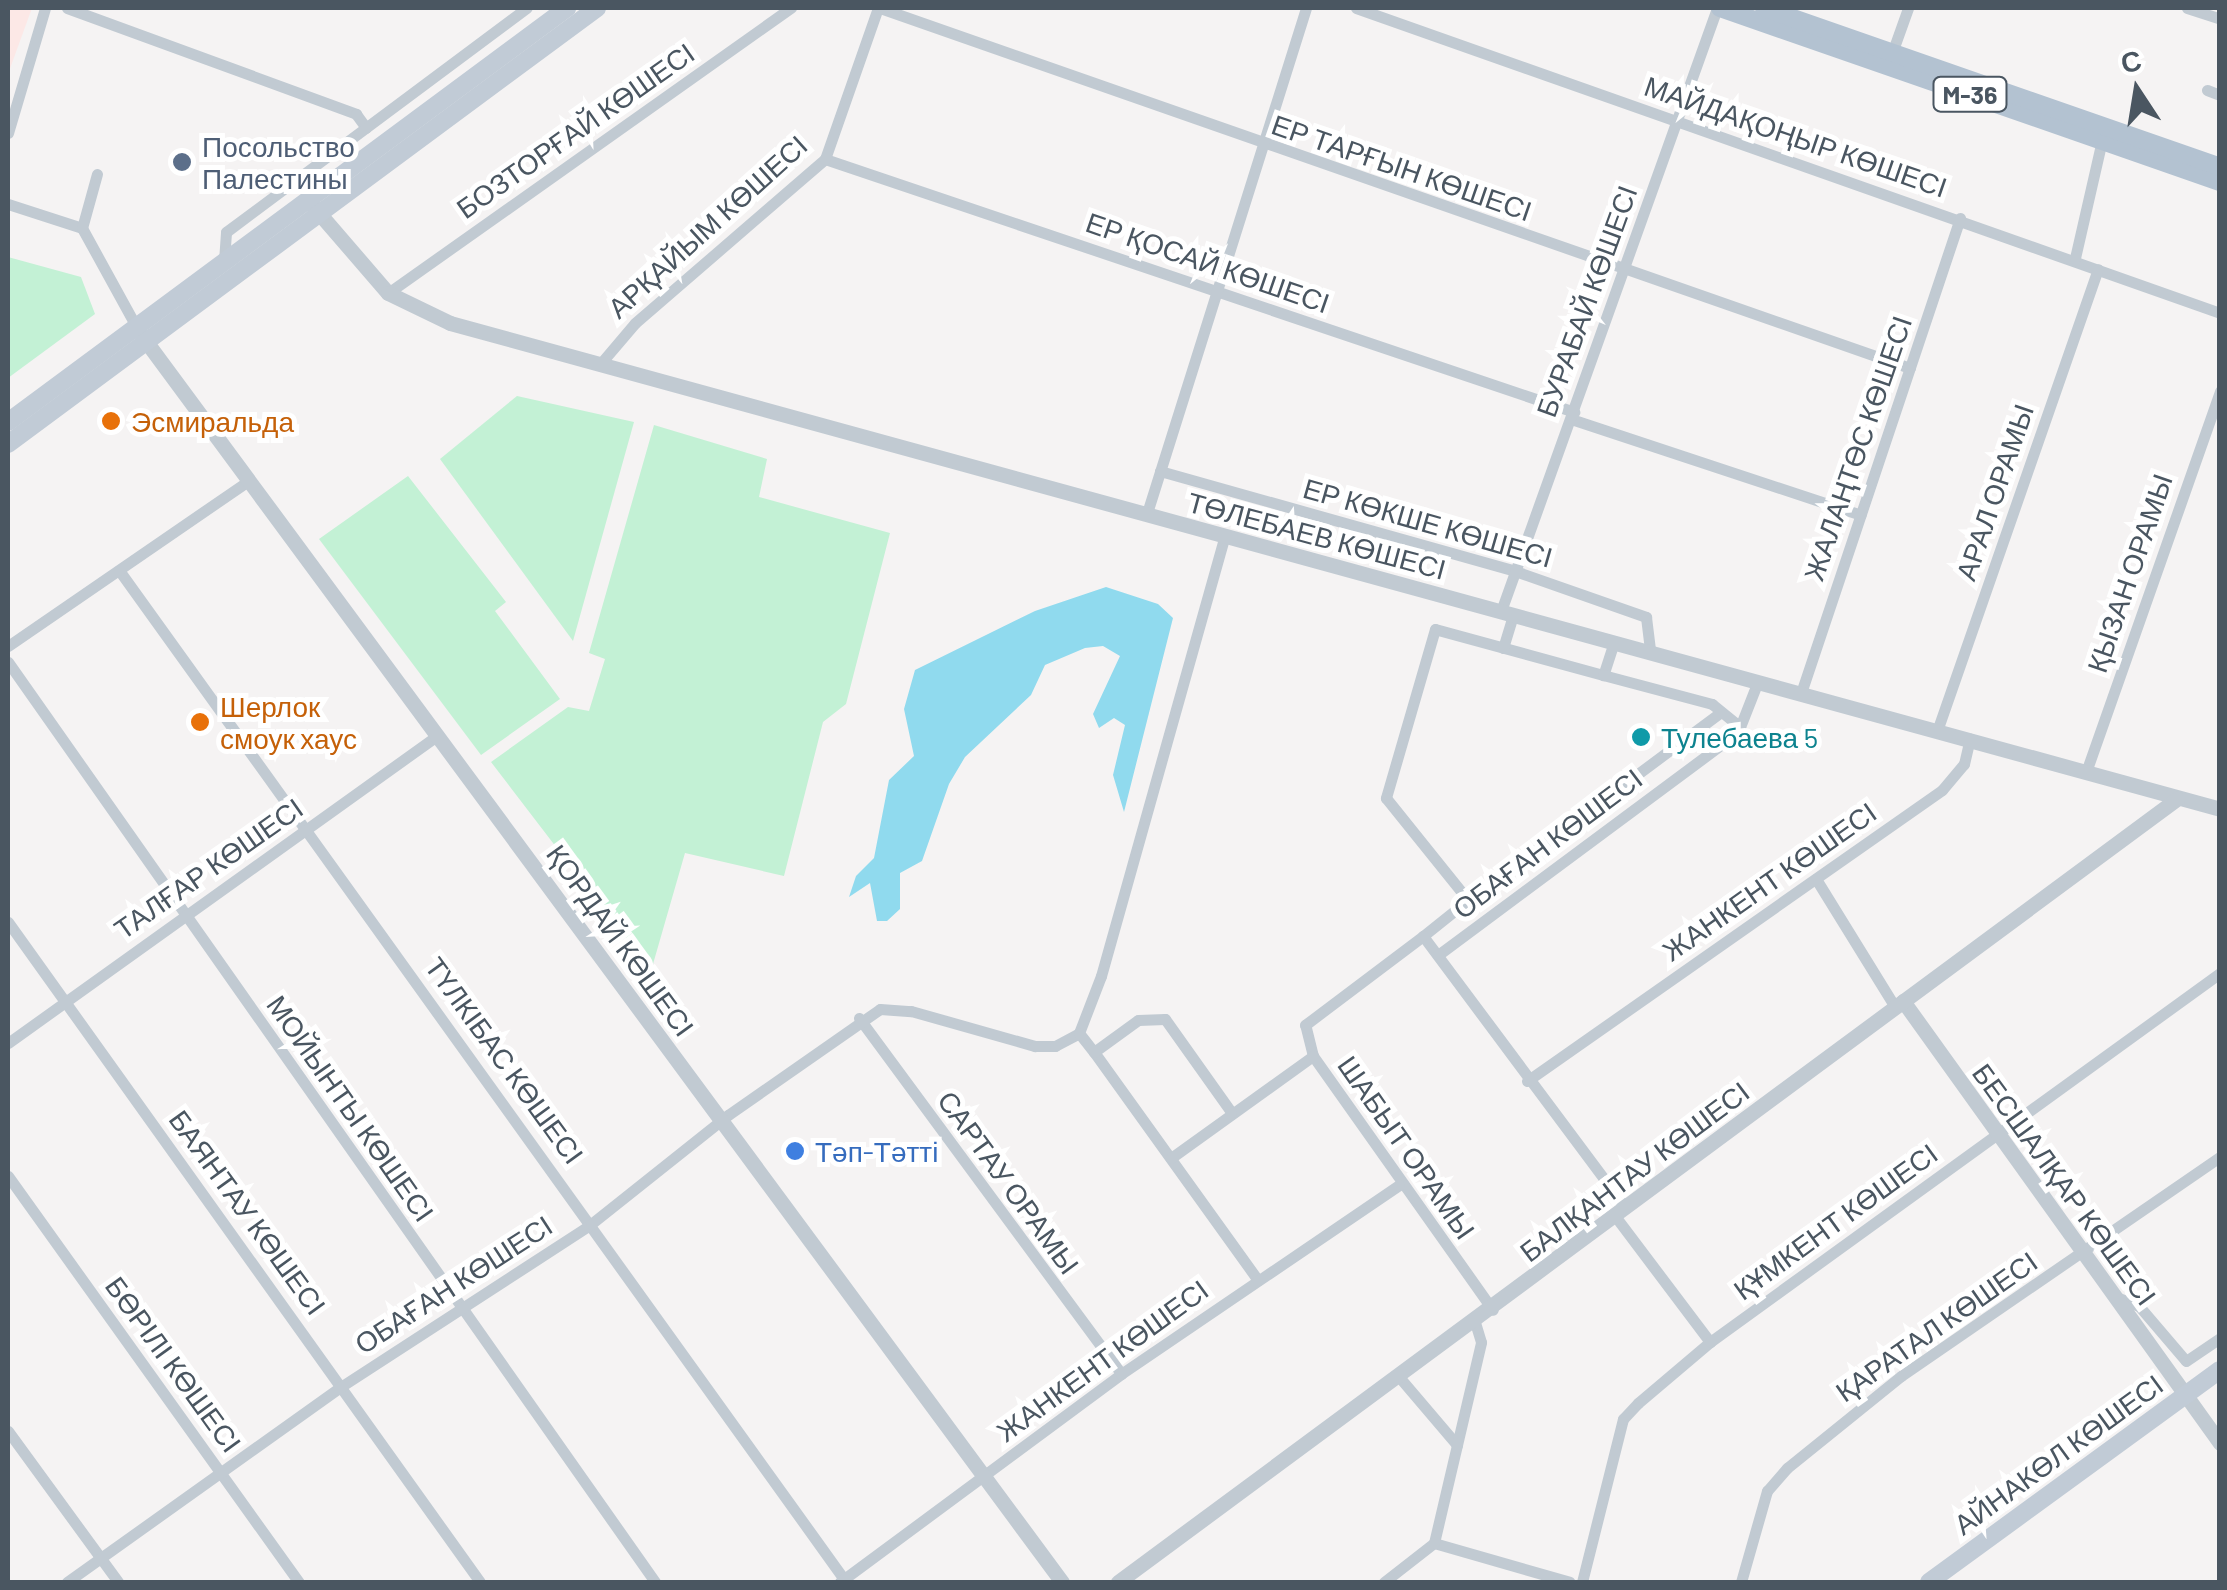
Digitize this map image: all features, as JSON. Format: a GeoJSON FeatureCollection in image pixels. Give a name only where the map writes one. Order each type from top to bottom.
{"type":"FeatureCollection","features":[{"type":"Feature","properties":{"kind":"main road"},"geometry":{"type":"LineString","coordinates":[[8,444],[306,198],[567,8]]}},
{"type":"Feature","properties":{"kind":"main road"},"geometry":{"type":"LineString","coordinates":[[8,422],[320,214],[597,8]]}},
{"type":"Feature","properties":{"kind":"main road","name":"M-36"},"geometry":{"type":"LineString","coordinates":[[1718,8],[2220,182]]}},
{"type":"Feature","properties":{"kind":"main road","name":"M-36"},"geometry":{"type":"LineString","coordinates":[[1764,8],[2220,167]]}},
{"type":"Feature","properties":{"kind":"main road","name":"АЙНАКӨЛ КӨШЕСІ"},"geometry":{"type":"LineString","coordinates":[[1929,1582],[2220,1370]]}},
{"type":"Feature","properties":{"kind":"street"},"geometry":{"type":"LineString","coordinates":[[8,133],[45,8]]}},
{"type":"Feature","properties":{"kind":"street"},"geometry":{"type":"LineString","coordinates":[[67,8],[356,114],[366,128]]}},
{"type":"Feature","properties":{"kind":"street"},"geometry":{"type":"LineString","coordinates":[[224,262],[226,232],[527,8]]}},
{"type":"Feature","properties":{"kind":"street","name":"БОЗТОРҒАЙ КӨШЕСІ"},"geometry":{"type":"LineString","coordinates":[[388,293],[791,8]]}},
{"type":"Feature","properties":{"kind":"street","name":"ЕР ТАРҒЫН КӨШЕСІ"},"geometry":{"type":"LineString","coordinates":[[879,8],[1910,368]]}},
{"type":"Feature","properties":{"kind":"street","name":"АРҚАЙЫМ КӨШЕСІ"},"geometry":{"type":"LineString","coordinates":[[601,363],[635,323],[826,159],[879,8]]}},
{"type":"Feature","properties":{"kind":"street"},"geometry":{"type":"LineString","coordinates":[[1147,513],[1212,289],[1306,8]]}},
{"type":"Feature","properties":{"kind":"street","name":"МАЙДАҚОҢЫР КӨШЕСІ"},"geometry":{"type":"LineString","coordinates":[[1356,8],[2074,258],[2220,314]]}},
{"type":"Feature","properties":{"kind":"street","name":"БУРАБАЙ КӨШЕСІ"},"geometry":{"type":"LineString","coordinates":[[1503,648],[1514,571],[1718,8]]}},
{"type":"Feature","properties":{"kind":"street"},"geometry":{"type":"LineString","coordinates":[[1892,52],[1908,8]]}},
{"type":"Feature","properties":{"kind":"street"},"geometry":{"type":"LineString","coordinates":[[2187,8],[2220,19]]}},
{"type":"Feature","properties":{"kind":"street"},"geometry":{"type":"LineString","coordinates":[[2074,258],[2102,140]]}},
{"type":"Feature","properties":{"kind":"street","name":"ЕР ҚОСАЙ КӨШЕСІ"},"geometry":{"type":"LineString","coordinates":[[826,159],[1861,515]]}},
{"type":"Feature","properties":{"kind":"street"},"geometry":{"type":"LineString","coordinates":[[82,228],[96,174]]}},
{"type":"Feature","properties":{"kind":"street","name":"ТӨЛЕБАЕВ КӨШЕСІ"},"geometry":{"type":"LineString","coordinates":[[306,198],[388,293],[450,323],[2220,809]]}},
{"type":"Feature","properties":{"kind":"street"},"geometry":{"type":"LineString","coordinates":[[8,204],[82,228],[142,336]]}},
{"type":"Feature","properties":{"kind":"street","name":"ЖАЛАҢТӨС КӨШЕСІ"},"geometry":{"type":"LineString","coordinates":[[1801,693],[1960,218]]}},
{"type":"Feature","properties":{"kind":"street","name":"АРАЛ ОРАМЫ"},"geometry":{"type":"LineString","coordinates":[[1937,731],[2098,268]]}},
{"type":"Feature","properties":{"kind":"street","name":"ҚОРДАЙ КӨШЕСІ"},"geometry":{"type":"LineString","coordinates":[[142,336],[1062,1582]]}},
{"type":"Feature","properties":{"kind":"street","name":"ҚЫЗАН ОРАМЫ"},"geometry":{"type":"LineString","coordinates":[[2086,772],[2220,391]]}},
{"type":"Feature","properties":{"kind":"street","name":"ЕР КӨКШЕ КӨШЕСІ"},"geometry":{"type":"LineString","coordinates":[[1160,472],[1514,571],[1646,618],[1650,652]]}},
{"type":"Feature","properties":{"kind":"street"},"geometry":{"type":"LineString","coordinates":[[8,646],[121,573],[248,481]]}},
{"type":"Feature","properties":{"kind":"street"},"geometry":{"type":"LineString","coordinates":[[859,1018],[880,1009],[911,1011],[1035,1046],[1055,1046],[1078,1033],[1101,976],[1224,537]]}},
{"type":"Feature","properties":{"kind":"street","name":"ТҮЛКІБАС КӨШЕСІ"},"geometry":{"type":"LineString","coordinates":[[121,573],[591,1224],[842,1581]]}},
{"type":"Feature","properties":{"kind":"street"},"geometry":{"type":"LineString","coordinates":[[1468,900],[1386,798],[1435,628],[1721,712],[1740,727],[1758,681]]}},
{"type":"Feature","properties":{"kind":"street"},"geometry":{"type":"LineString","coordinates":[[1603,676],[1614,642]]}},
{"type":"Feature","properties":{"kind":"street","name":"МОЙЫНТЫ КӨШЕСІ"},"geometry":{"type":"LineString","coordinates":[[8,662],[655,1582]]}},
{"type":"Feature","properties":{"kind":"street"},"geometry":{"type":"LineString","coordinates":[[1312,1056],[1305,1025],[1721,712]]}},
{"type":"Feature","properties":{"kind":"street","name":"ОБАҒАН КӨШЕСІ"},"geometry":{"type":"LineString","coordinates":[[1438,955],[1740,727]]}},
{"type":"Feature","properties":{"kind":"street","name":"ТАЛҒАР КӨШЕСІ"},"geometry":{"type":"LineString","coordinates":[[8,1043],[438,734]]}},
{"type":"Feature","properties":{"kind":"street","name":"ЖАНКЕНТ КӨШЕСІ"},"geometry":{"type":"LineString","coordinates":[[1527,1082],[1955,779],[1970,739]]}},
{"type":"Feature","properties":{"kind":"street","name":"БАЛҚАНТАУ КӨШЕСІ"},"geometry":{"type":"LineString","coordinates":[[1118,1582],[1493,1310],[2178,798]]}},
{"type":"Feature","properties":{"kind":"street"},"geometry":{"type":"LineString","coordinates":[[1529,854],[1546,875]]}},
{"type":"Feature","properties":{"kind":"street"},"geometry":{"type":"LineString","coordinates":[[1816,879],[1899,1004]]}},
{"type":"Feature","properties":{"kind":"street","name":"БАЯНТАУ КӨШЕСІ"},"geometry":{"type":"LineString","coordinates":[[8,922],[480,1582]]}},
{"type":"Feature","properties":{"kind":"street"},"geometry":{"type":"LineString","coordinates":[[1423,936],[1710,1342]]}},
{"type":"Feature","properties":{"kind":"street","name":"ҚҰМКЕНТ КӨШЕСІ"},"geometry":{"type":"LineString","coordinates":[[1582,1582],[1623,1419],[1710,1342],[2220,973]]}},
{"type":"Feature","properties":{"kind":"street","name":"БЕСШАЛҚАР КӨШЕСІ"},"geometry":{"type":"LineString","coordinates":[[1899,1004],[2086,1253],[2220,1443]]}},
{"type":"Feature","properties":{"kind":"street","name":"ОБАҒАН КӨШЕСІ"},"geometry":{"type":"LineString","coordinates":[[67,1582],[342,1386],[591,1224],[721,1120],[859,1018]]}},
{"type":"Feature","properties":{"kind":"street","name":"САРТАУ ОРАМЫ"},"geometry":{"type":"LineString","coordinates":[[859,1018],[1121,1374]]}},
{"type":"Feature","properties":{"kind":"street"},"geometry":{"type":"LineString","coordinates":[[1094,1052],[1138,1020],[1166,1019],[1231,1112]]}},
{"type":"Feature","properties":{"kind":"street"},"geometry":{"type":"LineString","coordinates":[[1078,1033],[1258,1280]]}},
{"type":"Feature","properties":{"kind":"street","name":"ШАБЫТ ОРАМЫ"},"geometry":{"type":"LineString","coordinates":[[1172,1158],[1312,1056],[1399,1185],[1493,1310]]}},
{"type":"Feature","properties":{"kind":"street","name":"ҚАРАТАЛ КӨШЕСІ"},"geometry":{"type":"LineString","coordinates":[[1741,1582],[1767,1491],[1787,1468],[1902,1376],[2086,1253],[2220,1157]]}},
{"type":"Feature","properties":{"kind":"street","name":"БӨРІЛІ КӨШЕСІ"},"geometry":{"type":"LineString","coordinates":[[8,1176],[299,1582]]}},
{"type":"Feature","properties":{"kind":"street","name":"ЖАНКЕНТ КӨШЕСІ"},"geometry":{"type":"LineString","coordinates":[[842,1581],[1121,1374],[1399,1185]]}},
{"type":"Feature","properties":{"kind":"street"},"geometry":{"type":"LineString","coordinates":[[2114,1296],[2139,1306],[2186,1361],[2220,1338]]}},
{"type":"Feature","properties":{"kind":"street"},"geometry":{"type":"LineString","coordinates":[[1384,1582],[1434,1543],[1481,1342],[1475,1322]]}},
{"type":"Feature","properties":{"kind":"street"},"geometry":{"type":"LineString","coordinates":[[1400,1378],[1457,1445]]}},
{"type":"Feature","properties":{"kind":"street"},"geometry":{"type":"LineString","coordinates":[[8,1431],[118,1582]]}},
{"type":"Feature","properties":{"kind":"street"},"geometry":{"type":"LineString","coordinates":[[1434,1543],[1570,1582]]}},
{"type":"Feature","properties":{"kind":"shaded area"},"geometry":{"type":"Polygon","coordinates":[[[8,8],[32,8],[8,74],[8,8]]]}},
{"type":"Feature","properties":{"kind":"green space"},"geometry":{"type":"Polygon","coordinates":[[[8,257],[81,277],[95,314],[8,378],[8,257]]]}},
{"type":"Feature","properties":{"kind":"green space"},"geometry":{"type":"Polygon","coordinates":[[[517,396],[634,422],[573,641],[440,459],[517,396]]]}},
{"type":"Feature","properties":{"kind":"green space"},"geometry":{"type":"Polygon","coordinates":[[[654,425],[767,459],[759,497],[890,533],[846,704],[823,722],[784,876],[685,853],[651,971],[491,762],[568,707],[589,711],[605,659],[589,653],[654,425]]]}},
{"type":"Feature","properties":{"kind":"green space"},"geometry":{"type":"Polygon","coordinates":[[[408,476],[506,602],[495,611],[560,699],[481,755],[319,539],[408,476]]]}},
{"type":"Feature","properties":{"kind":"water"},"geometry":{"type":"Polygon","coordinates":[[[1106,587],[1158,604],[1173,618],[1124,812],[1113,775],[1125,725],[1114,718],[1099,728],[1093,714],[1120,656],[1103,646],[1085,648],[1045,665],[1031,695],[965,757],[949,784],[922,861],[900,873],[900,909],[887,921],[877,921],[870,883],[849,897],[856,876],[874,858],[889,780],[914,756],[904,709],[915,670],[1035,611],[1106,587]]]}},
{"type":"Feature","properties":{"kind":"place","name":"Посольство Палестины"},"geometry":{"type":"Point","coordinates":[182,162]}},
{"type":"Feature","properties":{"kind":"place","name":"Эсмиральда"},"geometry":{"type":"Point","coordinates":[111,421]}},
{"type":"Feature","properties":{"kind":"place","name":"Шерлок смоук хаус"},"geometry":{"type":"Point","coordinates":[200,722]}},
{"type":"Feature","properties":{"kind":"place","name":"Тулебаева 5"},"geometry":{"type":"Point","coordinates":[1641,737]}},
{"type":"Feature","properties":{"kind":"place","name":"Тәп-Тәтті"},"geometry":{"type":"Point","coordinates":[795,1151]}}]}
